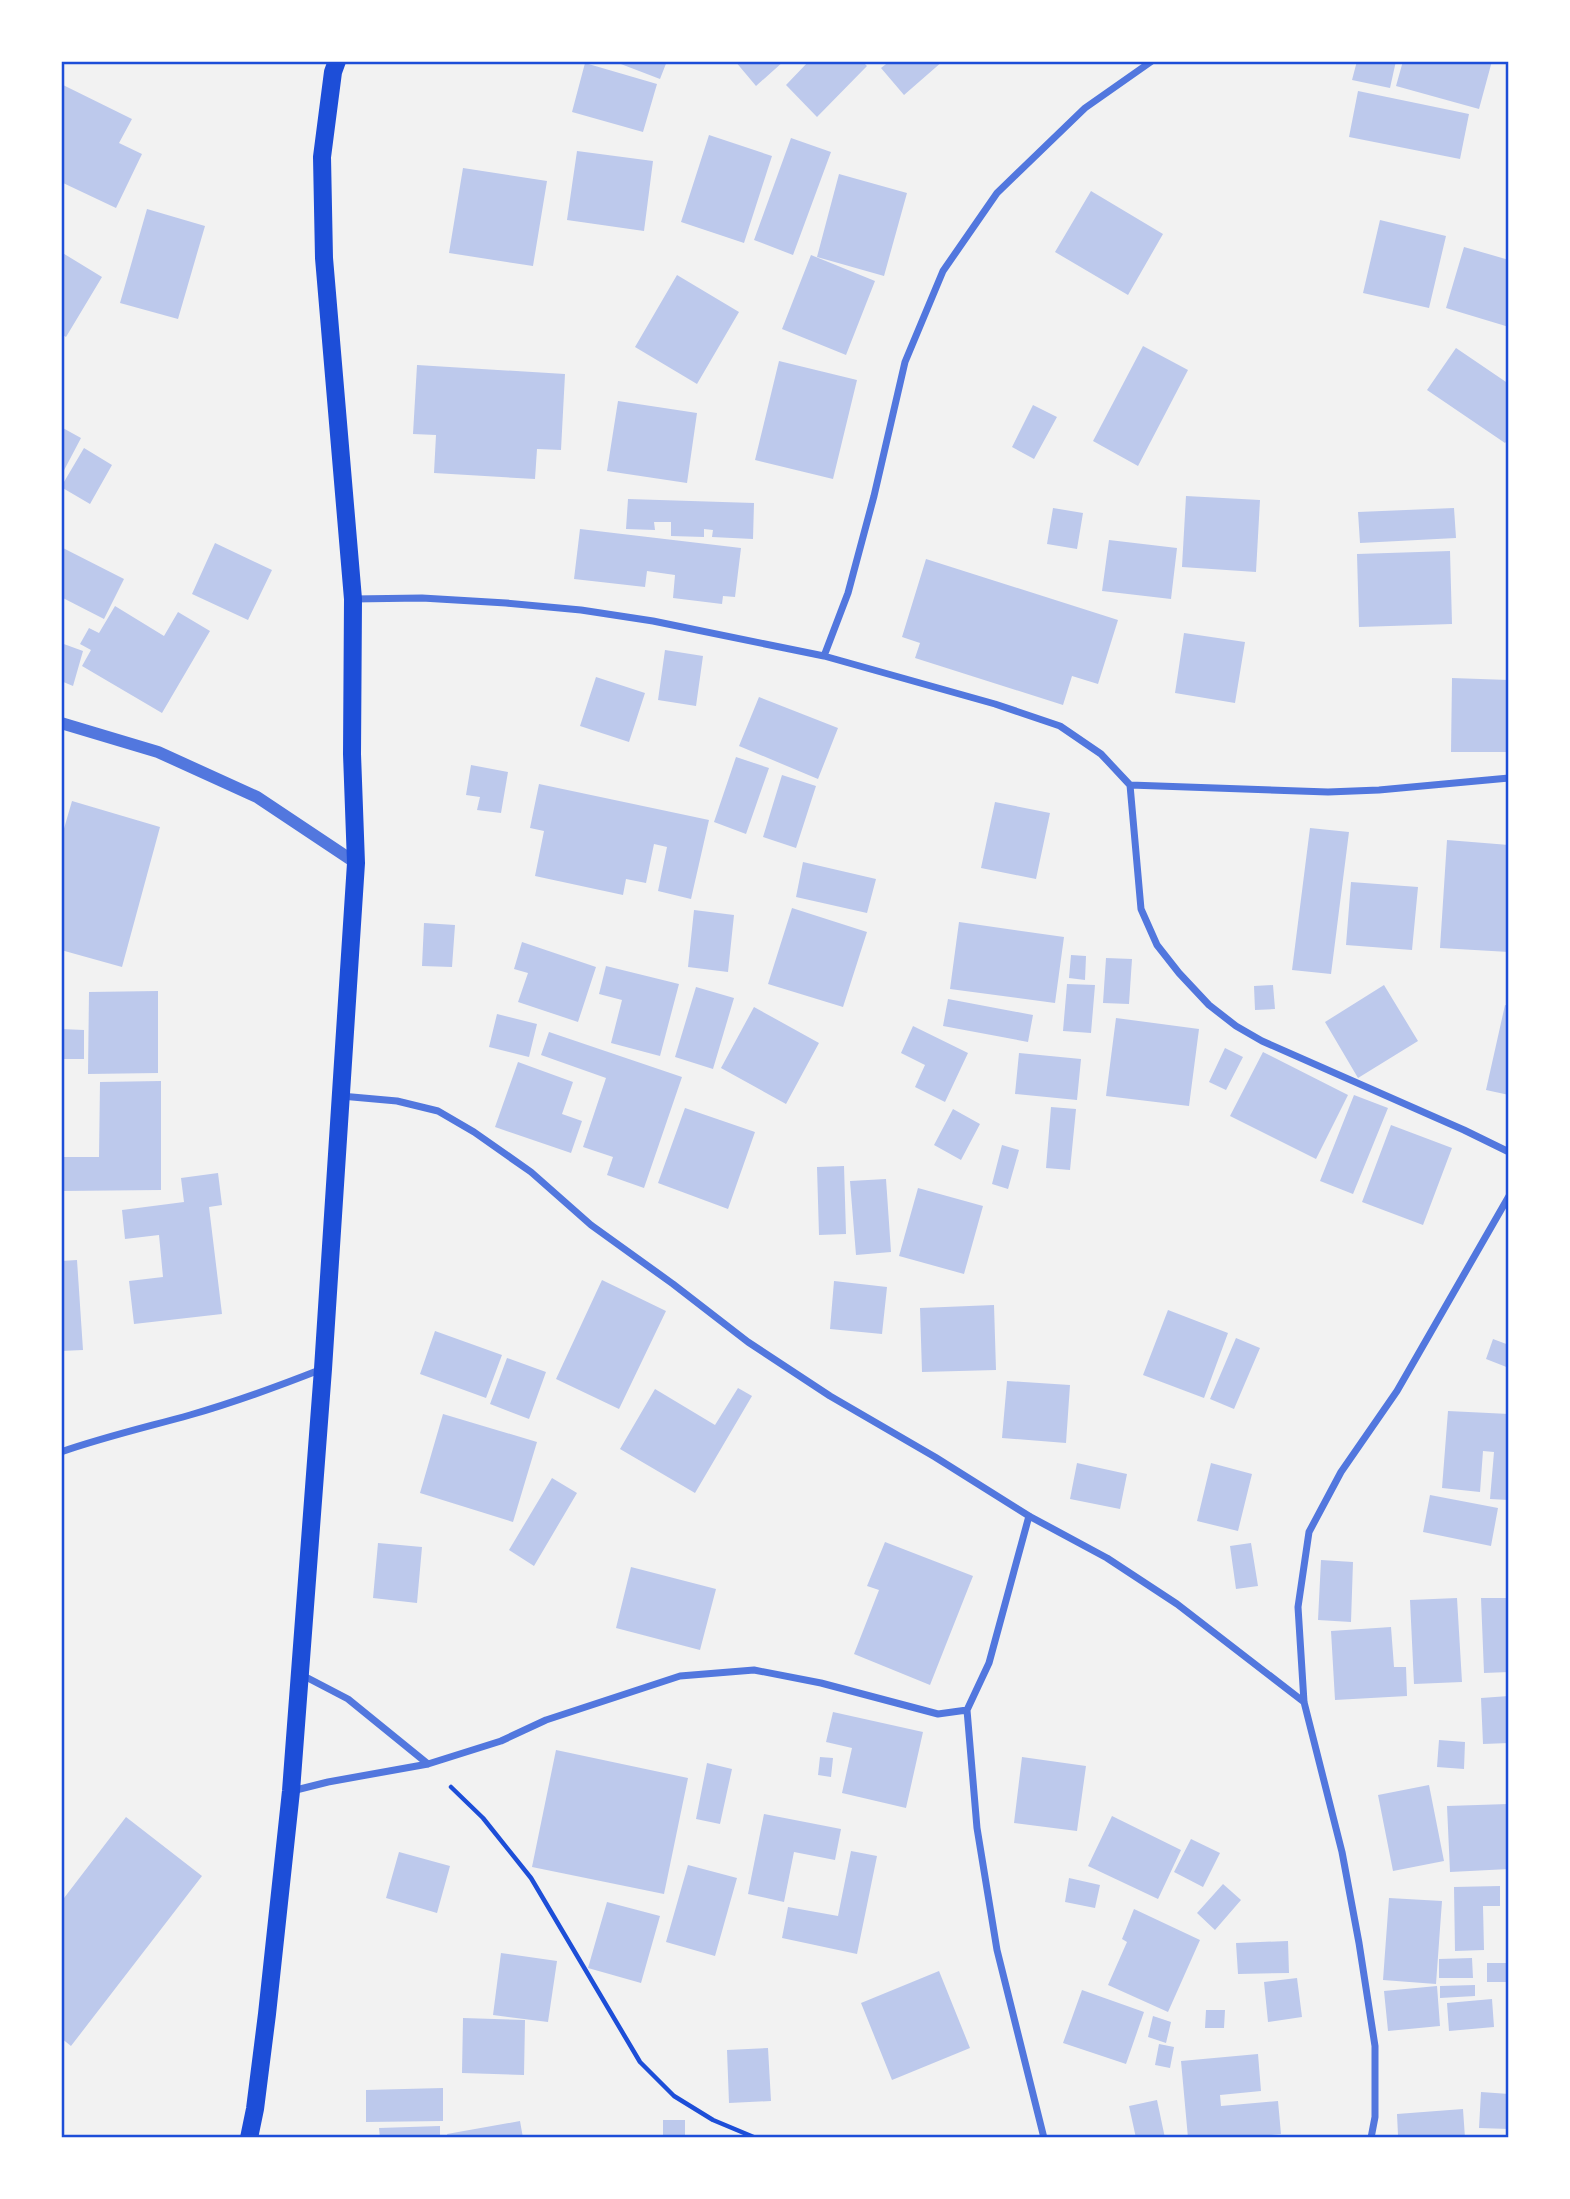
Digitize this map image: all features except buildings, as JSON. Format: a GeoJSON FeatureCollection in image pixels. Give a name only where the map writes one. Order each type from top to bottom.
{"type":"FeatureCollection","features":[{"type":"Feature","properties":{"kind":"main road"},"geometry":{"type":"LineString","coordinates":[[249,2138],[265,2028],[291,1791],[323,1369],[356,863],[352,754],[353,599],[324,258],[322,157],[333,72],[337,61]]}},
{"type":"Feature","properties":{"kind":"street"},"geometry":{"type":"LineString","coordinates":[[824,656],[848,593],[905,362],[943,271],[998,193],[1085,108],[1152,61]]}},
{"type":"Feature","properties":{"kind":"street"},"geometry":{"type":"LineString","coordinates":[[353,599],[422,598],[506,603],[581,610],[653,621],[824,656],[995,704],[1060,726],[1101,754],[1130,785],[1141,909],[1157,945],[1209,1005],[1236,1026],[1262,1041],[1509,1152]]}},
{"type":"Feature","properties":{"kind":"street"},"geometry":{"type":"LineString","coordinates":[[61,723],[158,752],[257,797],[356,863]]}},
{"type":"Feature","properties":{"kind":"street"},"geometry":{"type":"LineString","coordinates":[[1130,785],[1328,792],[1509,778]]}},
{"type":"Feature","properties":{"kind":"street"},"geometry":{"type":"LineString","coordinates":[[341,1096],[397,1101],[438,1111],[474,1132],[531,1172],[591,1225],[748,1342],[830,1396],[1029,1516],[1107,1558],[1177,1604],[1304,1702]]}},
{"type":"Feature","properties":{"kind":"street"},"geometry":{"type":"LineString","coordinates":[[1371,2138],[1375,2117],[1375,2046],[1342,1853],[1304,1702],[1298,1607],[1310,1532],[1341,1472],[1397,1391],[1509,1196]]}},
{"type":"Feature","properties":{"kind":"street"},"geometry":{"type":"LineString","coordinates":[[61,1452],[104,1437],[190,1415],[323,1369]]}},
{"type":"Feature","properties":{"kind":"street"},"geometry":{"type":"LineString","coordinates":[[1029,1516],[989,1662],[967,1710],[977,1828],[997,1950],[1044,2138]]}},
{"type":"Feature","properties":{"kind":"street"},"geometry":{"type":"LineString","coordinates":[[291,1791],[428,1764],[501,1741],[546,1720],[680,1676],[754,1670],[821,1683],[938,1714],[967,1710]]}},
{"type":"Feature","properties":{"kind":"street"},"geometry":{"type":"LineString","coordinates":[[299,1673],[348,1699],[428,1764]]}},
{"type":"Feature","properties":{"kind":"path"},"geometry":{"type":"LineString","coordinates":[[428,1764],[483,1818],[531,1878],[640,2062],[674,2096],[713,2120],[756,2138]]}}]}
